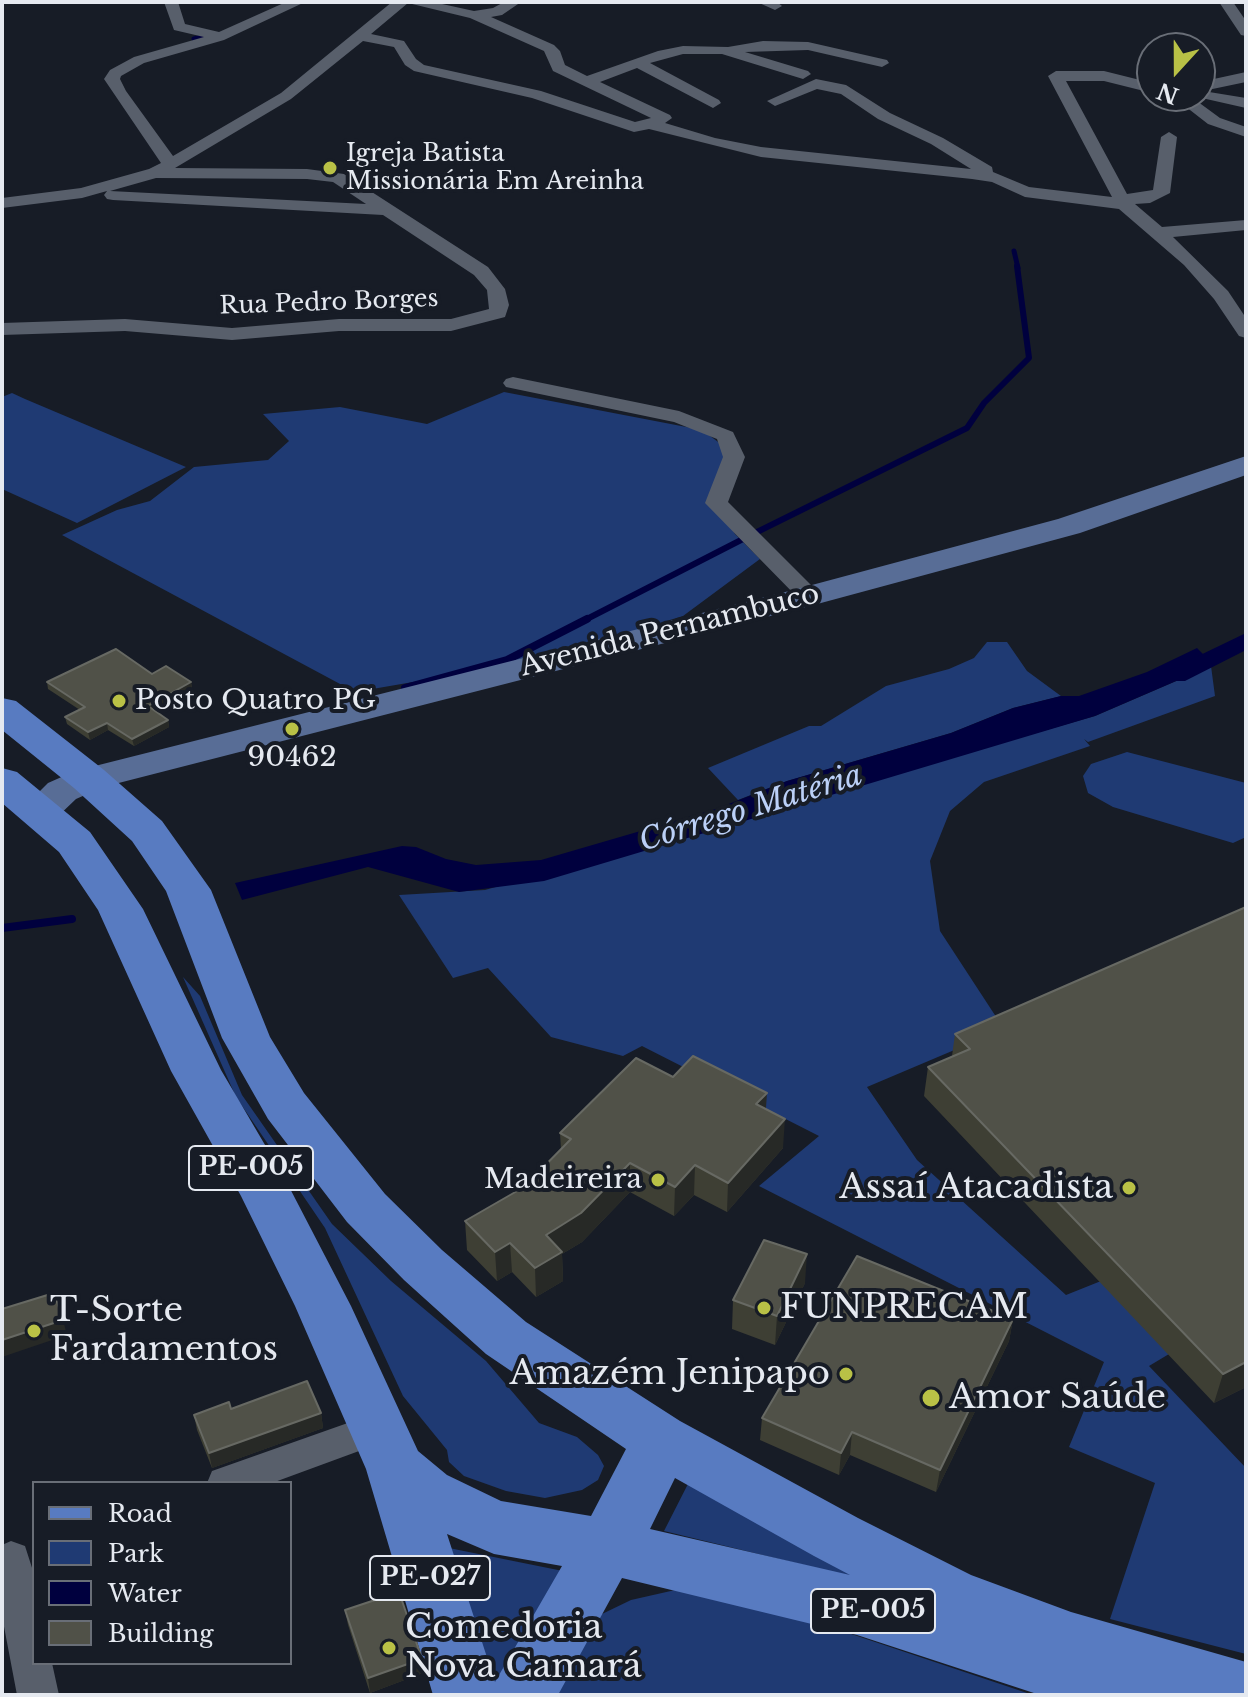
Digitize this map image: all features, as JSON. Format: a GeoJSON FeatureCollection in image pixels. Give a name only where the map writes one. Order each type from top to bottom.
{"type":"FeatureCollection","features":[{"type":"Feature","properties":{"kind":"main road","name":"PE-005"},"geometry":{"type":"LineString","coordinates":[[2,710],[89,779],[147,831],[188,890],[246,1038],[286,1106],[366,1208],[433,1274],[506,1338],[659,1439],[949,1595],[1071,1642],[1246,1693]]}},
{"type":"Feature","properties":{"kind":"main road","name":"PE-005"},"geometry":{"type":"LineString","coordinates":[[2,781],[75,842],[120,909],[196,1071],[266,1193],[323,1306],[386,1449],[425,1494],[494,1527],[605,1546],[857,1606],[1135,1695]]}},
{"type":"Feature","properties":{"kind":"main road","name":"PE-027"},"geometry":{"type":"LineString","coordinates":[[386,1449],[473,1693],[605,1546],[633,1501],[659,1439]]}},
{"type":"Feature","properties":{"kind":"street"},"geometry":{"type":"LineString","coordinates":[[171,2],[179,27],[219,37]]}},
{"type":"Feature","properties":{"kind":"street"},"geometry":{"type":"LineString","coordinates":[[163,169],[112,79],[115,73],[129,64],[219,37],[298,2]]}},
{"type":"Feature","properties":{"kind":"street"},"geometry":{"type":"LineString","coordinates":[[2,203],[82,193],[163,169],[286,96],[401,2]]}},
{"type":"Feature","properties":{"kind":"street"},"geometry":{"type":"LineString","coordinates":[[414,2],[474,15],[549,48],[553,51],[558,68],[712,142],[761,152],[996,178]]}},
{"type":"Feature","properties":{"kind":"street"},"geometry":{"type":"LineString","coordinates":[[474,15],[497,12],[514,2]]}},
{"type":"Feature","properties":{"kind":"street"},"geometry":{"type":"LineString","coordinates":[[1226,2],[1246,32]]}},
{"type":"Feature","properties":{"kind":"street"},"geometry":{"type":"LineString","coordinates":[[364,34],[399,44],[410,62],[429,71],[536,94],[664,118],[713,103],[639,63]]}},
{"type":"Feature","properties":{"kind":"street"},"geometry":{"type":"LineString","coordinates":[[588,81],[667,52],[763,45],[808,46],[882,63]]}},
{"type":"Feature","properties":{"kind":"street"},"geometry":{"type":"LineString","coordinates":[[723,50],[803,74]]}},
{"type":"Feature","properties":{"kind":"street"},"geometry":{"type":"LineString","coordinates":[[1136,84],[1104,76],[1056,76],[1122,202],[1206,278],[1246,332]]}},
{"type":"Feature","properties":{"kind":"street"},"geometry":{"type":"LineString","coordinates":[[1216,84],[1246,77]]}},
{"type":"Feature","properties":{"kind":"street"},"geometry":{"type":"LineString","coordinates":[[775,101],[816,84],[846,90],[884,116],[937,141],[996,178],[1025,192],[1122,202],[1161,193],[1169,137]]}},
{"type":"Feature","properties":{"kind":"street"},"geometry":{"type":"LineString","coordinates":[[1216,98],[1246,103]]}},
{"type":"Feature","properties":{"kind":"street"},"geometry":{"type":"LineString","coordinates":[[1202,112],[1214,121],[1246,132]]}},
{"type":"Feature","properties":{"kind":"street"},"geometry":{"type":"LineString","coordinates":[[163,169],[323,175],[338,178],[359,189],[386,211]]}},
{"type":"Feature","properties":{"kind":"street"},"geometry":{"type":"LineString","coordinates":[[82,193],[386,211]]}},
{"type":"Feature","properties":{"kind":"street","name":"Rua Pedro Borges"},"geometry":{"type":"LineString","coordinates":[[2,329],[125,325],[232,334],[328,326],[451,325],[498,313],[500,305],[496,289],[481,271],[386,211]]}},
{"type":"Feature","properties":{"kind":"street"},"geometry":{"type":"LineString","coordinates":[[1157,233],[1246,225]]}},
{"type":"Feature","properties":{"kind":"street"},"geometry":{"type":"LineString","coordinates":[[513,383],[679,417],[726,436],[734,457],[716,503],[809,596]]}},
{"type":"Feature","properties":{"kind":"street","name":"Avenida Pernambuco"},"geometry":{"type":"LineString","coordinates":[[39,812],[62,791],[89,779],[809,596],[1069,526],[1246,465]]}},
{"type":"Feature","properties":{"kind":"street"},"geometry":{"type":"LineString","coordinates":[[235,1481],[386,1449]]}},
{"type":"Feature","properties":{"kind":"street"},"geometry":{"type":"LineString","coordinates":[[16,1558],[32,1658]]}},
{"type":"Feature","properties":{"kind":"street"},"geometry":{"type":"LineString","coordinates":[[33,1665],[38,1695]]}},
{"type":"Feature","properties":{"kind":"green space"},"geometry":{"type":"Polygon","coordinates":[[[504,392],[702,430],[733,453],[711,493],[735,534],[760,559],[683,616],[535,661],[355,692],[62,535],[117,510],[150,501],[194,467],[268,460],[289,441],[263,414],[340,407],[427,424],[504,392]]]}},
{"type":"Feature","properties":{"kind":"green space"},"geometry":{"type":"Polygon","coordinates":[[[12,393],[186,467],[77,523],[2,489],[2,397],[12,393]]]}},
{"type":"Feature","properties":{"kind":"green space"},"geometry":{"type":"Polygon","coordinates":[[[987,642],[1007,642],[1027,671],[1061,696],[1013,708],[951,733],[787,781],[738,800],[708,768],[809,726],[821,726],[886,686],[949,669],[974,658],[987,642]]]}},
{"type":"Feature","properties":{"kind":"green space"},"geometry":{"type":"Polygon","coordinates":[[[1211,666],[1215,696],[1088,742],[1084,739],[1090,746],[984,782],[950,811],[930,861],[940,931],[1004,1029],[867,1087],[917,1160],[1066,1295],[1101,1281],[1169,1354],[1149,1366],[1246,1468],[1246,1654],[1110,1619],[1155,1483],[1069,1447],[1104,1362],[759,1186],[819,1136],[642,1046],[623,1056],[551,1037],[488,968],[453,978],[399,895],[485,890],[1095,716],[1211,666]]]}},
{"type":"Feature","properties":{"kind":"green space"},"geometry":{"type":"Polygon","coordinates":[[[1127,752],[1246,783],[1246,837],[1233,843],[1113,807],[1088,793],[1083,776],[1091,764],[1127,752]]]}},
{"type":"Feature","properties":{"kind":"green space"},"geometry":{"type":"Polygon","coordinates":[[[183,977],[200,996],[242,1095],[332,1224],[391,1281],[486,1361],[539,1423],[577,1437],[598,1455],[604,1466],[598,1480],[582,1490],[545,1498],[506,1491],[464,1476],[449,1462],[447,1450],[403,1396],[325,1228],[236,1097],[183,977]]]}},
{"type":"Feature","properties":{"kind":"green space"},"geometry":{"type":"Polygon","coordinates":[[[690,1480],[886,1585],[664,1531],[690,1480]]]}},
{"type":"Feature","properties":{"kind":"green space"},"geometry":{"type":"Polygon","coordinates":[[[439,1546],[563,1571],[493,1695],[439,1546]]]}},
{"type":"Feature","properties":{"kind":"green space"},"geometry":{"type":"Polygon","coordinates":[[[684,1588],[759,1603],[1033,1695],[541,1695],[602,1614],[631,1600],[684,1588]]]}},
{"type":"Feature","properties":{"kind":"water"},"geometry":{"type":"Polygon","coordinates":[[[1197,648],[1211,666],[1095,716],[544,881],[459,892],[368,867],[242,900],[235,883],[402,846],[416,847],[446,859],[476,865],[541,860],[716,809],[787,781],[951,733],[1013,708],[1061,696],[1079,696],[1147,672],[1197,648]]]}},
{"type":"Feature","properties":{"kind":"building","name":"Posto Quatro PG"},"geometry":{"type":"Polygon","coordinates":[[[116,649],[152,674],[166,666],[191,682],[148,706],[168,720],[132,739],[107,723],[88,732],[65,717],[85,707],[47,682],[116,649]]]}},
{"type":"Feature","properties":{"kind":"building","name":"Assaí Atacadista"},"geometry":{"type":"Polygon","coordinates":[[[1246,907],[1246,1362],[1223,1374],[928,1067],[970,1049],[955,1034],[1246,907]]]}},
{"type":"Feature","properties":{"kind":"building","name":"Madeireira"},"geometry":{"type":"Polygon","coordinates":[[[693,1056],[767,1093],[756,1104],[785,1119],[728,1183],[695,1165],[675,1187],[630,1163],[581,1213],[546,1235],[562,1252],[535,1268],[510,1243],[495,1252],[465,1221],[524,1187],[571,1139],[560,1133],[636,1058],[673,1077],[693,1056]]]}},
{"type":"Feature","properties":{"kind":"building"},"geometry":{"type":"Polygon","coordinates":[[[764,1240],[807,1254],[777,1316],[733,1300],[764,1240]]]}},
{"type":"Feature","properties":{"kind":"building"},"geometry":{"type":"Polygon","coordinates":[[[857,1256],[1013,1319],[940,1470],[852,1432],[841,1453],[762,1418],[857,1256]]]}},
{"type":"Feature","properties":{"kind":"building"},"geometry":{"type":"Polygon","coordinates":[[[54,1293],[63,1320],[2,1340],[2,1309],[54,1293]]]}},
{"type":"Feature","properties":{"kind":"building"},"geometry":{"type":"Polygon","coordinates":[[[307,1381],[321,1413],[209,1453],[194,1415],[229,1402],[231,1409],[307,1381]]]}},
{"type":"Feature","properties":{"kind":"building","name":"Comedoria Nova Camará"},"geometry":{"type":"Polygon","coordinates":[[[399,1592],[422,1659],[368,1678],[345,1610],[399,1592]]]}},
{"type":"Feature","properties":{"kind":"waterway"},"geometry":{"type":"LineString","coordinates":[[194,39],[202,37]]}},
{"type":"Feature","properties":{"kind":"waterway"},"geometry":{"type":"LineString","coordinates":[[1014,251],[1018,268]]}},
{"type":"Feature","properties":{"kind":"waterway"},"geometry":{"type":"LineString","coordinates":[[757,532],[967,428],[984,403],[1029,358],[1017,266]]}},
{"type":"Feature","properties":{"kind":"waterway"},"geometry":{"type":"LineString","coordinates":[[583,621],[743,539]]}},
{"type":"Feature","properties":{"kind":"waterway"},"geometry":{"type":"LineString","coordinates":[[405,688],[507,660],[587,619]]}},
{"type":"Feature","properties":{"kind":"waterway","name":"Córrego Matéria"},"geometry":{"type":"LineString","coordinates":[[1176,676],[1246,640]]}},
{"type":"Feature","properties":{"kind":"waterway","name":"Córrego Matéria"},"geometry":{"type":"LineString","coordinates":[[2,928],[72,919]]}},
{"type":"Feature","properties":{"kind":"place","name":"Igreja Batista Missionária Em Areinha"},"geometry":{"type":"Point","coordinates":[330,168]}},
{"type":"Feature","properties":{"kind":"place","name":"Posto Quatro PG"},"geometry":{"type":"Point","coordinates":[119,701]}},
{"type":"Feature","properties":{"kind":"place","name":"90462"},"geometry":{"type":"Point","coordinates":[292,729]}},
{"type":"Feature","properties":{"kind":"place","name":"Madeireira"},"geometry":{"type":"Point","coordinates":[658,1180]}},
{"type":"Feature","properties":{"kind":"place","name":"Assaí Atacadista"},"geometry":{"type":"Point","coordinates":[1129,1188]}},
{"type":"Feature","properties":{"kind":"place","name":"FUNPRECAM"},"geometry":{"type":"Point","coordinates":[764,1308]}},
{"type":"Feature","properties":{"kind":"place","name":"T-Sorte Fardamentos"},"geometry":{"type":"Point","coordinates":[34,1331]}},
{"type":"Feature","properties":{"kind":"place","name":"Amazém Jenipapo"},"geometry":{"type":"Point","coordinates":[846,1374]}},
{"type":"Feature","properties":{"kind":"place","name":"Amor Saúde"},"geometry":{"type":"Point","coordinates":[931,1398]}},
{"type":"Feature","properties":{"kind":"place","name":"Comedoria Nova Camará"},"geometry":{"type":"Point","coordinates":[389,1648]}}]}
